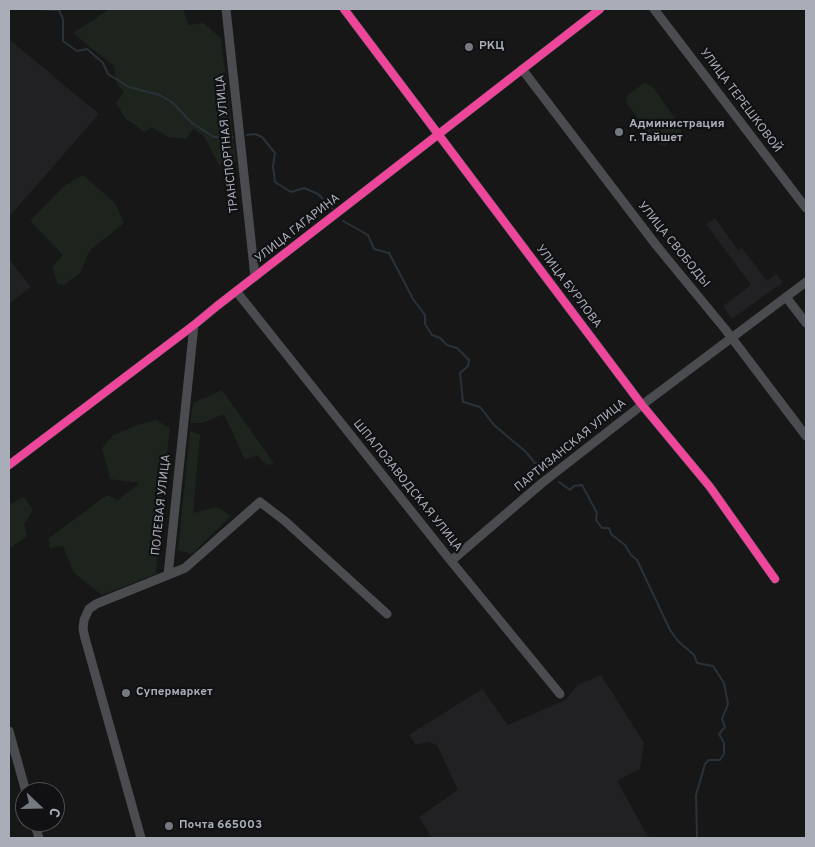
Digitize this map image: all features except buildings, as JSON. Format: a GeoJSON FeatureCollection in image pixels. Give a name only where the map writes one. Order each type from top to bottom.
{"type":"FeatureCollection","features":[{"type":"Feature","properties":{"kind":"street","name":"ТРАНСПОРТНАЯ УЛИЦА"},"geometry":{"type":"LineString","coordinates":[[226,9],[255,277]]}},
{"type":"Feature","properties":{"kind":"street","name":"УЛИЦА БУРЛОВА"},"geometry":{"type":"LineString","coordinates":[[344,9],[440,133],[642,405],[710,487],[775,579]]}},
{"type":"Feature","properties":{"kind":"street","name":"УЛИЦА ГАГАРИНА"},"geometry":{"type":"LineString","coordinates":[[9,466],[600,9]]}},
{"type":"Feature","properties":{"kind":"street","name":"УЛИЦА ТЕРЕШКОВОЙ"},"geometry":{"type":"LineString","coordinates":[[654,9],[806,208]]}},
{"type":"Feature","properties":{"kind":"street","name":"УЛИЦА СВОБОДЫ"},"geometry":{"type":"LineString","coordinates":[[522,69],[806,436]]}},
{"type":"Feature","properties":{"kind":"street","name":"ПАРТИЗАНСКАЯ УЛИЦА"},"geometry":{"type":"LineString","coordinates":[[450,561],[542,483],[731,337],[806,282]]}},
{"type":"Feature","properties":{"kind":"street","name":"ШПАЛОЗАВОДСКАЯ УЛИЦА"},"geometry":{"type":"LineString","coordinates":[[236,291],[450,561],[560,694]]}},
{"type":"Feature","properties":{"kind":"street"},"geometry":{"type":"LineString","coordinates":[[786,296],[806,323]]}},
{"type":"Feature","properties":{"kind":"street","name":"ПОЛЕВАЯ УЛИЦА"},"geometry":{"type":"LineString","coordinates":[[141,838],[83,628],[89,609],[96,604],[168,574],[194,324]]}},
{"type":"Feature","properties":{"kind":"street"},"geometry":{"type":"LineString","coordinates":[[168,574],[185,568],[260,502],[285,521],[387,614]]}},
{"type":"Feature","properties":{"kind":"street"},"geometry":{"type":"LineString","coordinates":[[9,731],[23,782]]}},
{"type":"Feature","properties":{"kind":"shaded area"},"geometry":{"type":"Polygon","coordinates":[[[110,9],[183,9],[189,25],[203,23],[221,38],[236,161],[219,165],[204,136],[193,129],[186,139],[168,137],[151,127],[145,132],[125,118],[116,103],[124,92],[117,84],[114,66],[73,33],[110,9]]]}},
{"type":"Feature","properties":{"kind":"shaded area"},"geometry":{"type":"Polygon","coordinates":[[[9,39],[99,114],[9,217],[9,39]]]}},
{"type":"Feature","properties":{"kind":"shaded area"},"geometry":{"type":"Polygon","coordinates":[[[644,83],[652,86],[681,127],[681,135],[664,146],[656,143],[626,102],[628,95],[644,83]]]}},
{"type":"Feature","properties":{"kind":"shaded area"},"geometry":{"type":"Polygon","coordinates":[[[83,175],[115,203],[124,223],[90,250],[80,273],[64,285],[58,284],[52,267],[63,255],[30,221],[64,186],[83,175]]]}},
{"type":"Feature","properties":{"kind":"shaded area"},"geometry":{"type":"Polygon","coordinates":[[[715,218],[738,250],[742,248],[767,281],[776,274],[783,282],[732,319],[723,306],[751,285],[706,224],[715,218]]]}},
{"type":"Feature","properties":{"kind":"shaded area"},"geometry":{"type":"Polygon","coordinates":[[[9,259],[31,287],[9,304],[9,259]]]}},
{"type":"Feature","properties":{"kind":"shaded area"},"geometry":{"type":"Polygon","coordinates":[[[222,390],[274,463],[266,465],[257,455],[245,460],[224,414],[202,423],[190,423],[193,403],[222,390]]]}},
{"type":"Feature","properties":{"kind":"shaded area"},"geometry":{"type":"Polygon","coordinates":[[[156,420],[170,428],[161,501],[156,574],[102,595],[74,573],[63,546],[50,548],[49,538],[107,495],[118,500],[140,483],[110,479],[102,448],[113,435],[156,420]]]}},
{"type":"Feature","properties":{"kind":"shaded area"},"geometry":{"type":"Polygon","coordinates":[[[190,431],[200,435],[193,513],[217,507],[231,516],[192,554],[178,550],[190,431]]]}},
{"type":"Feature","properties":{"kind":"shaded area"},"geometry":{"type":"Polygon","coordinates":[[[24,497],[33,510],[24,524],[27,536],[9,549],[9,503],[11,504],[24,497]]]}},
{"type":"Feature","properties":{"kind":"shaded area"},"geometry":{"type":"Polygon","coordinates":[[[601,675],[644,743],[640,769],[617,781],[649,838],[432,838],[419,817],[458,790],[437,745],[427,742],[416,745],[409,735],[482,689],[508,725],[565,700],[578,685],[601,675]]]}},
{"type":"Feature","properties":{"kind":"waterway"},"geometry":{"type":"LineString","coordinates":[[39,9],[59,10],[63,19],[63,41],[77,51],[87,49],[103,63],[108,74],[129,87],[160,95],[173,103],[192,123],[214,137],[233,137]]}},
{"type":"Feature","properties":{"kind":"waterway"},"geometry":{"type":"LineString","coordinates":[[247,135],[255,134],[262,137],[275,153],[273,166],[275,182],[291,192],[304,188],[318,194],[332,208]]}},
{"type":"Feature","properties":{"kind":"waterway"},"geometry":{"type":"LineString","coordinates":[[343,221],[368,235],[374,249],[389,253],[413,299],[425,315],[425,324],[432,335],[440,338],[447,345],[457,348],[469,360],[468,366],[460,373],[463,402],[480,407],[494,425],[526,452],[535,463],[547,463]]}},
{"type":"Feature","properties":{"kind":"waterway"},"geometry":{"type":"LineString","coordinates":[[559,482],[570,490],[574,486],[582,485],[597,513],[596,520],[602,528],[609,528],[611,534],[625,545],[631,555],[637,560],[670,630],[678,641],[694,655],[697,663],[713,666],[724,683],[728,704],[722,719],[725,727],[719,734],[724,743],[724,754],[720,760],[709,760],[705,764],[696,795],[697,838]]}},
{"type":"Feature","properties":{"kind":"cycle path"},"geometry":{"type":"LineString","coordinates":[[344,9],[642,405],[710,487],[775,579]]}},
{"type":"Feature","properties":{"kind":"cycle path"},"geometry":{"type":"LineString","coordinates":[[9,465],[194,325],[600,9]]}},
{"type":"Feature","properties":{"kind":"place","name":"РКЦ"},"geometry":{"type":"Point","coordinates":[469,47]}},
{"type":"Feature","properties":{"kind":"place","name":"Администрация г. Тайшет"},"geometry":{"type":"Point","coordinates":[619,132]}},
{"type":"Feature","properties":{"kind":"place","name":"Супермаркет"},"geometry":{"type":"Point","coordinates":[126,693]}},
{"type":"Feature","properties":{"kind":"place","name":"Почта 665003"},"geometry":{"type":"Point","coordinates":[169,826]}}]}
